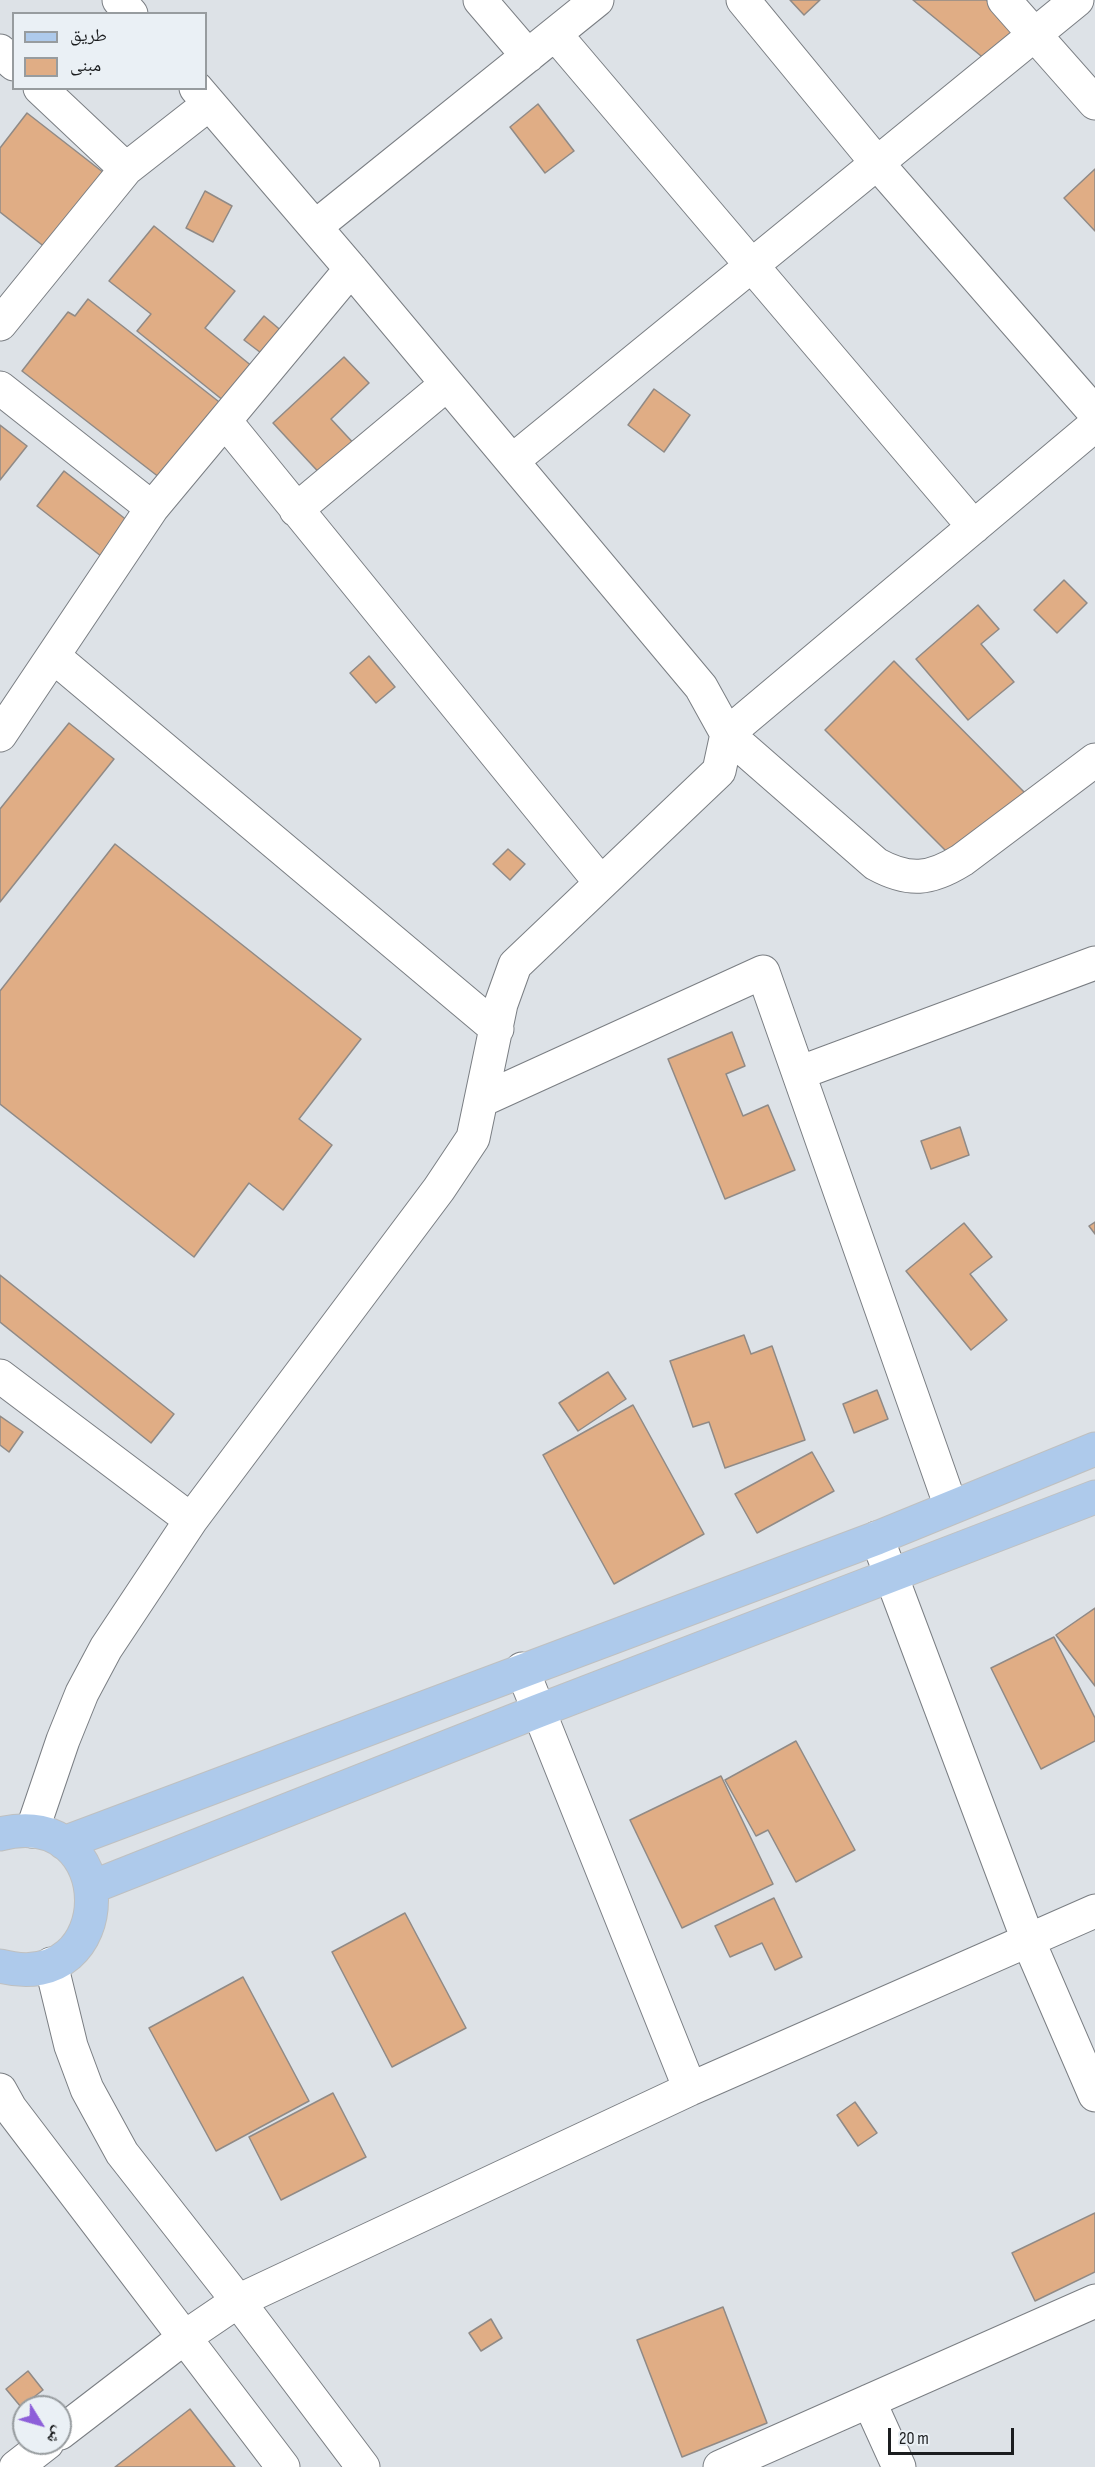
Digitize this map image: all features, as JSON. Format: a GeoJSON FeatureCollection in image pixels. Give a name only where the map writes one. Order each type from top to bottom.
{"type":"FeatureCollection","features":[{"type":"Feature","properties":{"kind":"main road"},"geometry":{"type":"LineString","coordinates":[[64,1843],[522,1669],[877,1538],[1095,1449]]}},
{"type":"Feature","properties":{"kind":"main road"},"geometry":{"type":"LineString","coordinates":[[92,1887],[538,1711],[1095,1497]]}},
{"type":"Feature","properties":{"kind":"main road"},"geometry":{"type":"LineString","coordinates":[[0,1966],[14,1970],[33,1969],[51,1964],[65,1956],[85,1932],[93,1903],[92,1887],[86,1870],[77,1856],[64,1843],[49,1835],[16,1833]]}},
{"type":"Feature","properties":{"kind":"street"},"geometry":{"type":"LineString","coordinates":[[119,0],[129,12]]}},
{"type":"Feature","properties":{"kind":"street"},"geometry":{"type":"LineString","coordinates":[[480,0],[528,56]]}},
{"type":"Feature","properties":{"kind":"street"},"geometry":{"type":"LineString","coordinates":[[315,227],[597,0]]}},
{"type":"Feature","properties":{"kind":"street"},"geometry":{"type":"LineString","coordinates":[[743,0],[877,163],[1095,413]]}},
{"type":"Feature","properties":{"kind":"street"},"geometry":{"type":"LineString","coordinates":[[1004,0],[1095,103]]}},
{"type":"Feature","properties":{"kind":"street"},"geometry":{"type":"LineString","coordinates":[[512,462],[1077,0]]}},
{"type":"Feature","properties":{"kind":"street"},"geometry":{"type":"LineString","coordinates":[[555,34],[974,527]]}},
{"type":"Feature","properties":{"kind":"street"},"geometry":{"type":"LineString","coordinates":[[0,51],[12,62]]}},
{"type":"Feature","properties":{"kind":"street"},"geometry":{"type":"LineString","coordinates":[[42,90],[126,169]]}},
{"type":"Feature","properties":{"kind":"street"},"geometry":{"type":"LineString","coordinates":[[0,324],[126,169],[202,96],[351,269],[701,687],[727,734],[876,864],[894,874],[915,878],[942,873],[1095,760]]}},
{"type":"Feature","properties":{"kind":"street"},"geometry":{"type":"LineString","coordinates":[[1,731],[152,508],[351,269]]}},
{"type":"Feature","properties":{"kind":"street"},"geometry":{"type":"LineString","coordinates":[[296,510],[447,384]]}},
{"type":"Feature","properties":{"kind":"street"},"geometry":{"type":"LineString","coordinates":[[0,388],[152,508]]}},
{"type":"Feature","properties":{"kind":"street"},"geometry":{"type":"LineString","coordinates":[[225,421],[601,883]]}},
{"type":"Feature","properties":{"kind":"street"},"geometry":{"type":"LineString","coordinates":[[16,1833],[63,1740],[82,1693],[106,1648],[191,1520],[439,1189],[473,1138],[501,1004],[515,965],[719,771],[727,734],[1095,425]]}},
{"type":"Feature","properties":{"kind":"street"},"geometry":{"type":"LineString","coordinates":[[53,656],[497,1029]]}},
{"type":"Feature","properties":{"kind":"street"},"geometry":{"type":"LineString","coordinates":[[799,1073],[1095,963]]}},
{"type":"Feature","properties":{"kind":"street"},"geometry":{"type":"LineString","coordinates":[[482,1100],[764,972],[951,1507]]}},
{"type":"Feature","properties":{"kind":"street"},"geometry":{"type":"LineString","coordinates":[[0,1376],[191,1520]]}},
{"type":"Feature","properties":{"kind":"street"},"geometry":{"type":"LineString","coordinates":[[877,1538],[1028,1940],[1095,2095]]}},
{"type":"Feature","properties":{"kind":"street"},"geometry":{"type":"LineString","coordinates":[[522,1669],[690,2089]]}},
{"type":"Feature","properties":{"kind":"street"},"geometry":{"type":"LineString","coordinates":[[72,2424],[185,2337],[238,2301],[690,2089],[1095,1911]]}},
{"type":"Feature","properties":{"kind":"street"},"geometry":{"type":"LineString","coordinates":[[51,1964],[71,2046],[87,2090],[122,2152],[363,2467]]}},
{"type":"Feature","properties":{"kind":"street"},"geometry":{"type":"LineString","coordinates":[[0,2090],[10,2108],[284,2467]]}},
{"type":"Feature","properties":{"kind":"street"},"geometry":{"type":"LineString","coordinates":[[720,2467],[1095,2301]]}},
{"type":"Feature","properties":{"kind":"street"},"geometry":{"type":"LineString","coordinates":[[869,2401],[899,2467]]}},
{"type":"Feature","properties":{"kind":"street"},"geometry":{"type":"LineString","coordinates":[[16,2467],[32,2455]]}},
{"type":"Feature","properties":{"kind":"building"},"geometry":{"type":"Polygon","coordinates":[[[790,0],[820,0],[804,15],[790,0]]]}},
{"type":"Feature","properties":{"kind":"building"},"geometry":{"type":"Polygon","coordinates":[[[913,0],[986,0],[1022,29],[992,65],[913,0]]]}},
{"type":"Feature","properties":{"kind":"building"},"geometry":{"type":"Polygon","coordinates":[[[538,104],[574,151],[545,173],[510,127],[538,104]]]}},
{"type":"Feature","properties":{"kind":"building"},"geometry":{"type":"Polygon","coordinates":[[[27,113],[122,187],[64,262],[0,212],[0,148],[27,113]]]}},
{"type":"Feature","properties":{"kind":"building"},"geometry":{"type":"Polygon","coordinates":[[[1095,169],[1095,231],[1064,198],[1095,169]]]}},
{"type":"Feature","properties":{"kind":"building"},"geometry":{"type":"Polygon","coordinates":[[[205,191],[232,206],[213,242],[186,228],[205,191]]]}},
{"type":"Feature","properties":{"kind":"building"},"geometry":{"type":"Polygon","coordinates":[[[154,226],[235,291],[205,328],[253,367],[224,401],[137,331],[151,314],[109,281],[154,226]]]}},
{"type":"Feature","properties":{"kind":"building"},"geometry":{"type":"Polygon","coordinates":[[[88,299],[223,405],[164,481],[22,371],[68,312],[75,316],[88,299]]]}},
{"type":"Feature","properties":{"kind":"building"},"geometry":{"type":"Polygon","coordinates":[[[264,316],[284,333],[265,356],[244,340],[264,316]]]}},
{"type":"Feature","properties":{"kind":"building"},"geometry":{"type":"Polygon","coordinates":[[[344,357],[369,383],[331,419],[358,448],[325,479],[273,423],[344,357]]]}},
{"type":"Feature","properties":{"kind":"building"},"geometry":{"type":"Polygon","coordinates":[[[654,389],[690,415],[664,452],[628,425],[654,389]]]}},
{"type":"Feature","properties":{"kind":"building"},"geometry":{"type":"Polygon","coordinates":[[[0,425],[27,446],[0,480],[0,425]]]}},
{"type":"Feature","properties":{"kind":"building"},"geometry":{"type":"Polygon","coordinates":[[[64,471],[142,532],[115,567],[37,506],[64,471]]]}},
{"type":"Feature","properties":{"kind":"building"},"geometry":{"type":"Polygon","coordinates":[[[1064,580],[1087,603],[1057,633],[1034,610],[1064,580]]]}},
{"type":"Feature","properties":{"kind":"building"},"geometry":{"type":"Polygon","coordinates":[[[978,605],[999,629],[981,644],[1014,682],[968,720],[916,659],[978,605]]]}},
{"type":"Feature","properties":{"kind":"building"},"geometry":{"type":"Polygon","coordinates":[[[369,656],[395,687],[376,703],[350,673],[369,656]]]}},
{"type":"Feature","properties":{"kind":"building"},"geometry":{"type":"Polygon","coordinates":[[[894,661],[1029,797],[960,865],[825,730],[894,661]]]}},
{"type":"Feature","properties":{"kind":"building"},"geometry":{"type":"Polygon","coordinates":[[[69,723],[114,759],[0,902],[0,809],[69,723]]]}},
{"type":"Feature","properties":{"kind":"building"},"geometry":{"type":"Polygon","coordinates":[[[115,844],[361,1039],[299,1119],[332,1145],[283,1210],[249,1183],[194,1257],[0,1104],[0,991],[115,844]]]}},
{"type":"Feature","properties":{"kind":"building"},"geometry":{"type":"Polygon","coordinates":[[[508,849],[525,864],[510,880],[493,864],[508,849]]]}},
{"type":"Feature","properties":{"kind":"building"},"geometry":{"type":"Polygon","coordinates":[[[732,1032],[745,1066],[726,1074],[743,1116],[768,1105],[795,1170],[725,1199],[668,1059],[732,1032]]]}},
{"type":"Feature","properties":{"kind":"building"},"geometry":{"type":"Polygon","coordinates":[[[960,1127],[969,1155],[931,1169],[921,1141],[960,1127]]]}},
{"type":"Feature","properties":{"kind":"building"},"geometry":{"type":"Polygon","coordinates":[[[1095,1222],[1095,1234],[1089,1226],[1095,1222]]]}},
{"type":"Feature","properties":{"kind":"building"},"geometry":{"type":"Polygon","coordinates":[[[964,1223],[992,1257],[970,1274],[1007,1320],[971,1350],[906,1271],[964,1223]]]}},
{"type":"Feature","properties":{"kind":"building"},"geometry":{"type":"Polygon","coordinates":[[[0,1275],[174,1414],[151,1443],[0,1322],[0,1275]]]}},
{"type":"Feature","properties":{"kind":"building"},"geometry":{"type":"Polygon","coordinates":[[[744,1335],[751,1354],[772,1346],[805,1440],[725,1468],[709,1422],[693,1427],[670,1361],[744,1335]]]}},
{"type":"Feature","properties":{"kind":"building"},"geometry":{"type":"Polygon","coordinates":[[[608,1372],[626,1399],[578,1431],[559,1403],[608,1372]]]}},
{"type":"Feature","properties":{"kind":"building"},"geometry":{"type":"Polygon","coordinates":[[[877,1390],[888,1419],[854,1433],[843,1404],[877,1390]]]}},
{"type":"Feature","properties":{"kind":"building"},"geometry":{"type":"Polygon","coordinates":[[[633,1405],[704,1534],[614,1584],[543,1455],[633,1405]]]}},
{"type":"Feature","properties":{"kind":"building"},"geometry":{"type":"Polygon","coordinates":[[[0,1416],[23,1432],[9,1452],[0,1445],[0,1416]]]}},
{"type":"Feature","properties":{"kind":"building"},"geometry":{"type":"Polygon","coordinates":[[[812,1452],[834,1491],[757,1533],[735,1494],[812,1452]]]}},
{"type":"Feature","properties":{"kind":"building"},"geometry":{"type":"Polygon","coordinates":[[[1095,1608],[1095,1686],[1056,1635],[1095,1608]]]}},
{"type":"Feature","properties":{"kind":"building"},"geometry":{"type":"Polygon","coordinates":[[[1054,1637],[1095,1718],[1095,1741],[1041,1769],[991,1668],[1054,1637]]]}},
{"type":"Feature","properties":{"kind":"building"},"geometry":{"type":"Polygon","coordinates":[[[796,1741],[855,1850],[796,1882],[768,1830],[756,1836],[725,1780],[796,1741]]]}},
{"type":"Feature","properties":{"kind":"building"},"geometry":{"type":"Polygon","coordinates":[[[721,1776],[773,1884],[682,1928],[630,1820],[721,1776]]]}},
{"type":"Feature","properties":{"kind":"building"},"geometry":{"type":"Polygon","coordinates":[[[774,1898],[802,1957],[775,1970],[762,1943],[730,1957],[715,1926],[774,1898]]]}},
{"type":"Feature","properties":{"kind":"building"},"geometry":{"type":"Polygon","coordinates":[[[405,1913],[466,2028],[392,2067],[332,1952],[405,1913]]]}},
{"type":"Feature","properties":{"kind":"building"},"geometry":{"type":"Polygon","coordinates":[[[243,1977],[309,2101],[216,2151],[149,2028],[243,1977]]]}},
{"type":"Feature","properties":{"kind":"building"},"geometry":{"type":"Polygon","coordinates":[[[333,2093],[366,2157],[281,2200],[249,2137],[333,2093]]]}},
{"type":"Feature","properties":{"kind":"building"},"geometry":{"type":"Polygon","coordinates":[[[855,2102],[877,2133],[858,2146],[837,2115],[855,2102]]]}},
{"type":"Feature","properties":{"kind":"building"},"geometry":{"type":"Polygon","coordinates":[[[1095,2213],[1095,2272],[1035,2301],[1012,2253],[1095,2213]]]}},
{"type":"Feature","properties":{"kind":"building"},"geometry":{"type":"Polygon","coordinates":[[[723,2307],[767,2423],[682,2457],[637,2340],[723,2307]]]}},
{"type":"Feature","properties":{"kind":"building"},"geometry":{"type":"Polygon","coordinates":[[[491,2319],[502,2338],[481,2351],[469,2333],[491,2319]]]}},
{"type":"Feature","properties":{"kind":"building"},"geometry":{"type":"Polygon","coordinates":[[[28,2371],[43,2390],[37,2395],[12,2396],[6,2389],[28,2371]]]}},
{"type":"Feature","properties":{"kind":"building"},"geometry":{"type":"Polygon","coordinates":[[[190,2409],[235,2467],[115,2467],[190,2409]]]}}]}
